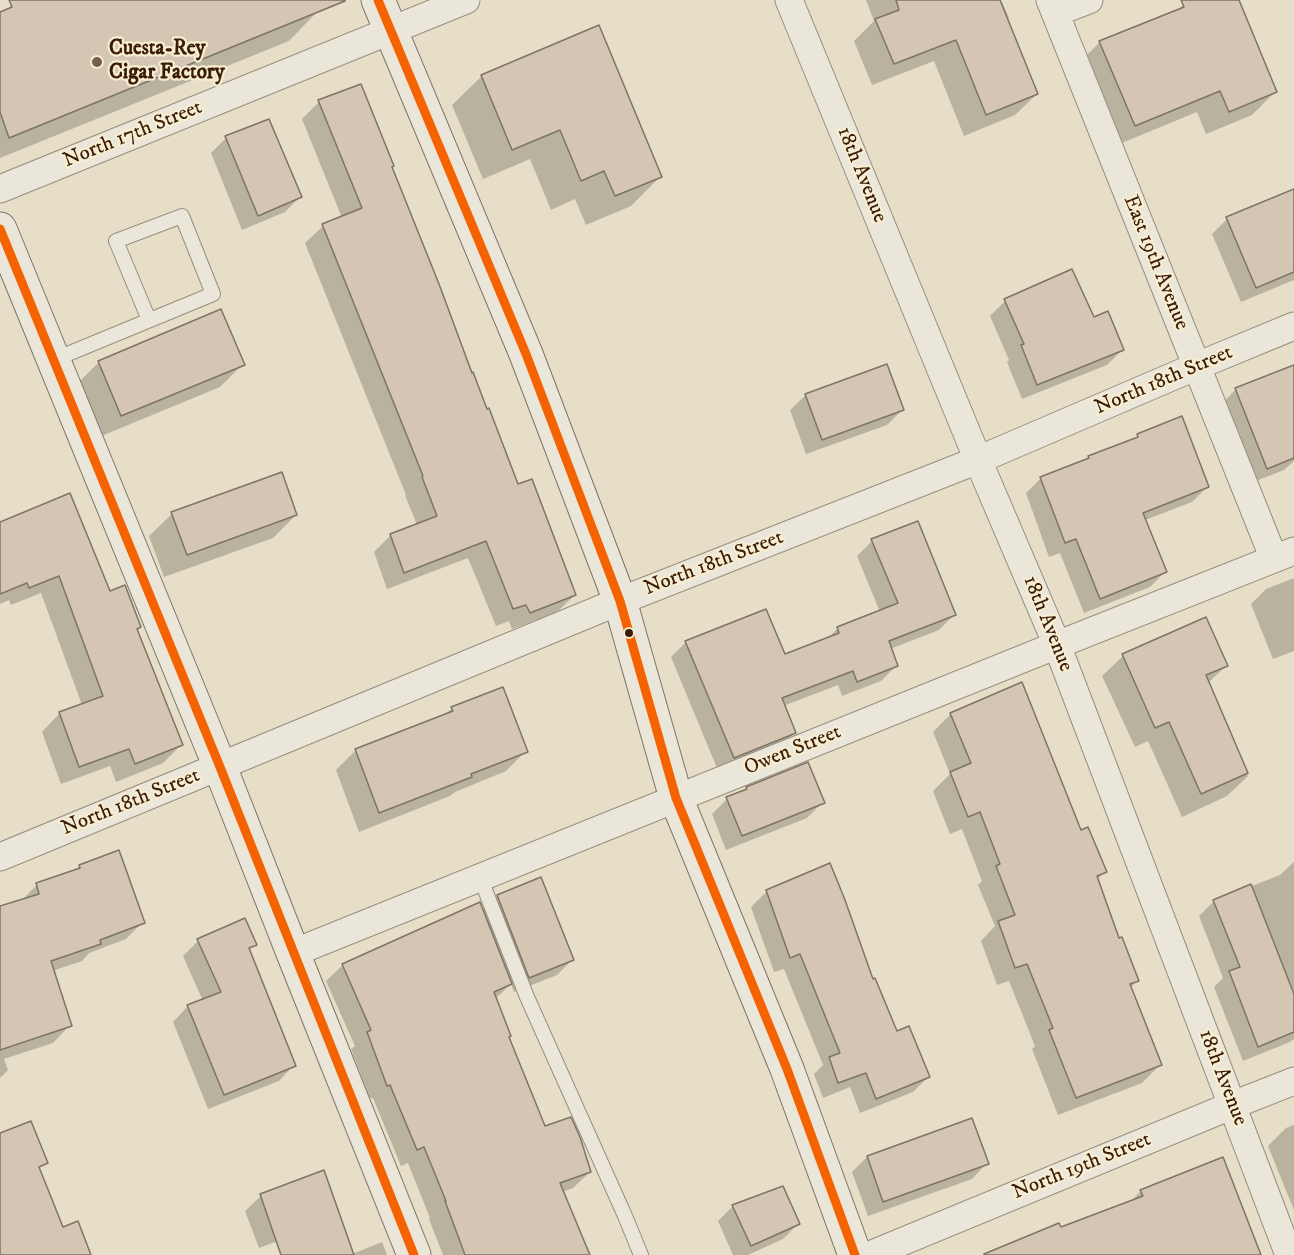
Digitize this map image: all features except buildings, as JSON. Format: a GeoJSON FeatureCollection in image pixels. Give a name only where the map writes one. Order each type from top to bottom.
{"type":"FeatureCollection","features":[{"type":"Feature","properties":{"kind":"main road"},"geometry":{"type":"LineString","coordinates":[[378,0],[526,354],[620,601],[676,798],[787,1069],[855,1255]]}},
{"type":"Feature","properties":{"kind":"main road"},"geometry":{"type":"LineString","coordinates":[[0,229],[220,767],[414,1255]]}},
{"type":"Feature","properties":{"kind":"street","name":"North 17th Street"},"geometry":{"type":"LineString","coordinates":[[0,189],[466,0]]}},
{"type":"Feature","properties":{"kind":"street","name":"18th Avenue"},"geometry":{"type":"LineString","coordinates":[[789,0],[978,460],[1057,645],[1289,1255]]}},
{"type":"Feature","properties":{"kind":"street"},"geometry":{"type":"LineString","coordinates":[[1053,7],[1089,0]]}},
{"type":"Feature","properties":{"kind":"street","name":"East 19th Avenue"},"geometry":{"type":"LineString","coordinates":[[1053,7],[1197,366],[1284,555]]}},
{"type":"Feature","properties":{"kind":"street","name":"North 18th Street"},"geometry":{"type":"LineString","coordinates":[[0,857],[620,601],[978,460],[1294,326]]}},
{"type":"Feature","properties":{"kind":"street","name":"Owen Street"},"geometry":{"type":"LineString","coordinates":[[293,953],[1284,555]]}},
{"type":"Feature","properties":{"kind":"street","name":"North 19th Street"},"geometry":{"type":"LineString","coordinates":[[870,1255],[1294,1081]]}},
{"type":"Feature","properties":{"kind":"lane"},"geometry":{"type":"LineString","coordinates":[[53,360],[213,294],[182,216],[116,241],[149,320]]}},
{"type":"Feature","properties":{"kind":"lane"},"geometry":{"type":"LineString","coordinates":[[480,877],[527,997],[640,1255]]}},
{"type":"Feature","properties":{"kind":"transit line"},"geometry":{"type":"LineString","coordinates":[[378,0],[526,354],[620,601],[676,798],[787,1069],[855,1255]]}},
{"type":"Feature","properties":{"kind":"transit line"},"geometry":{"type":"LineString","coordinates":[[0,229],[220,767],[414,1255]]}},
{"type":"Feature","properties":{"kind":"place","name":"Cuesta-Rey Cigar Factory"},"geometry":{"type":"Point","coordinates":[97,62]}}]}
